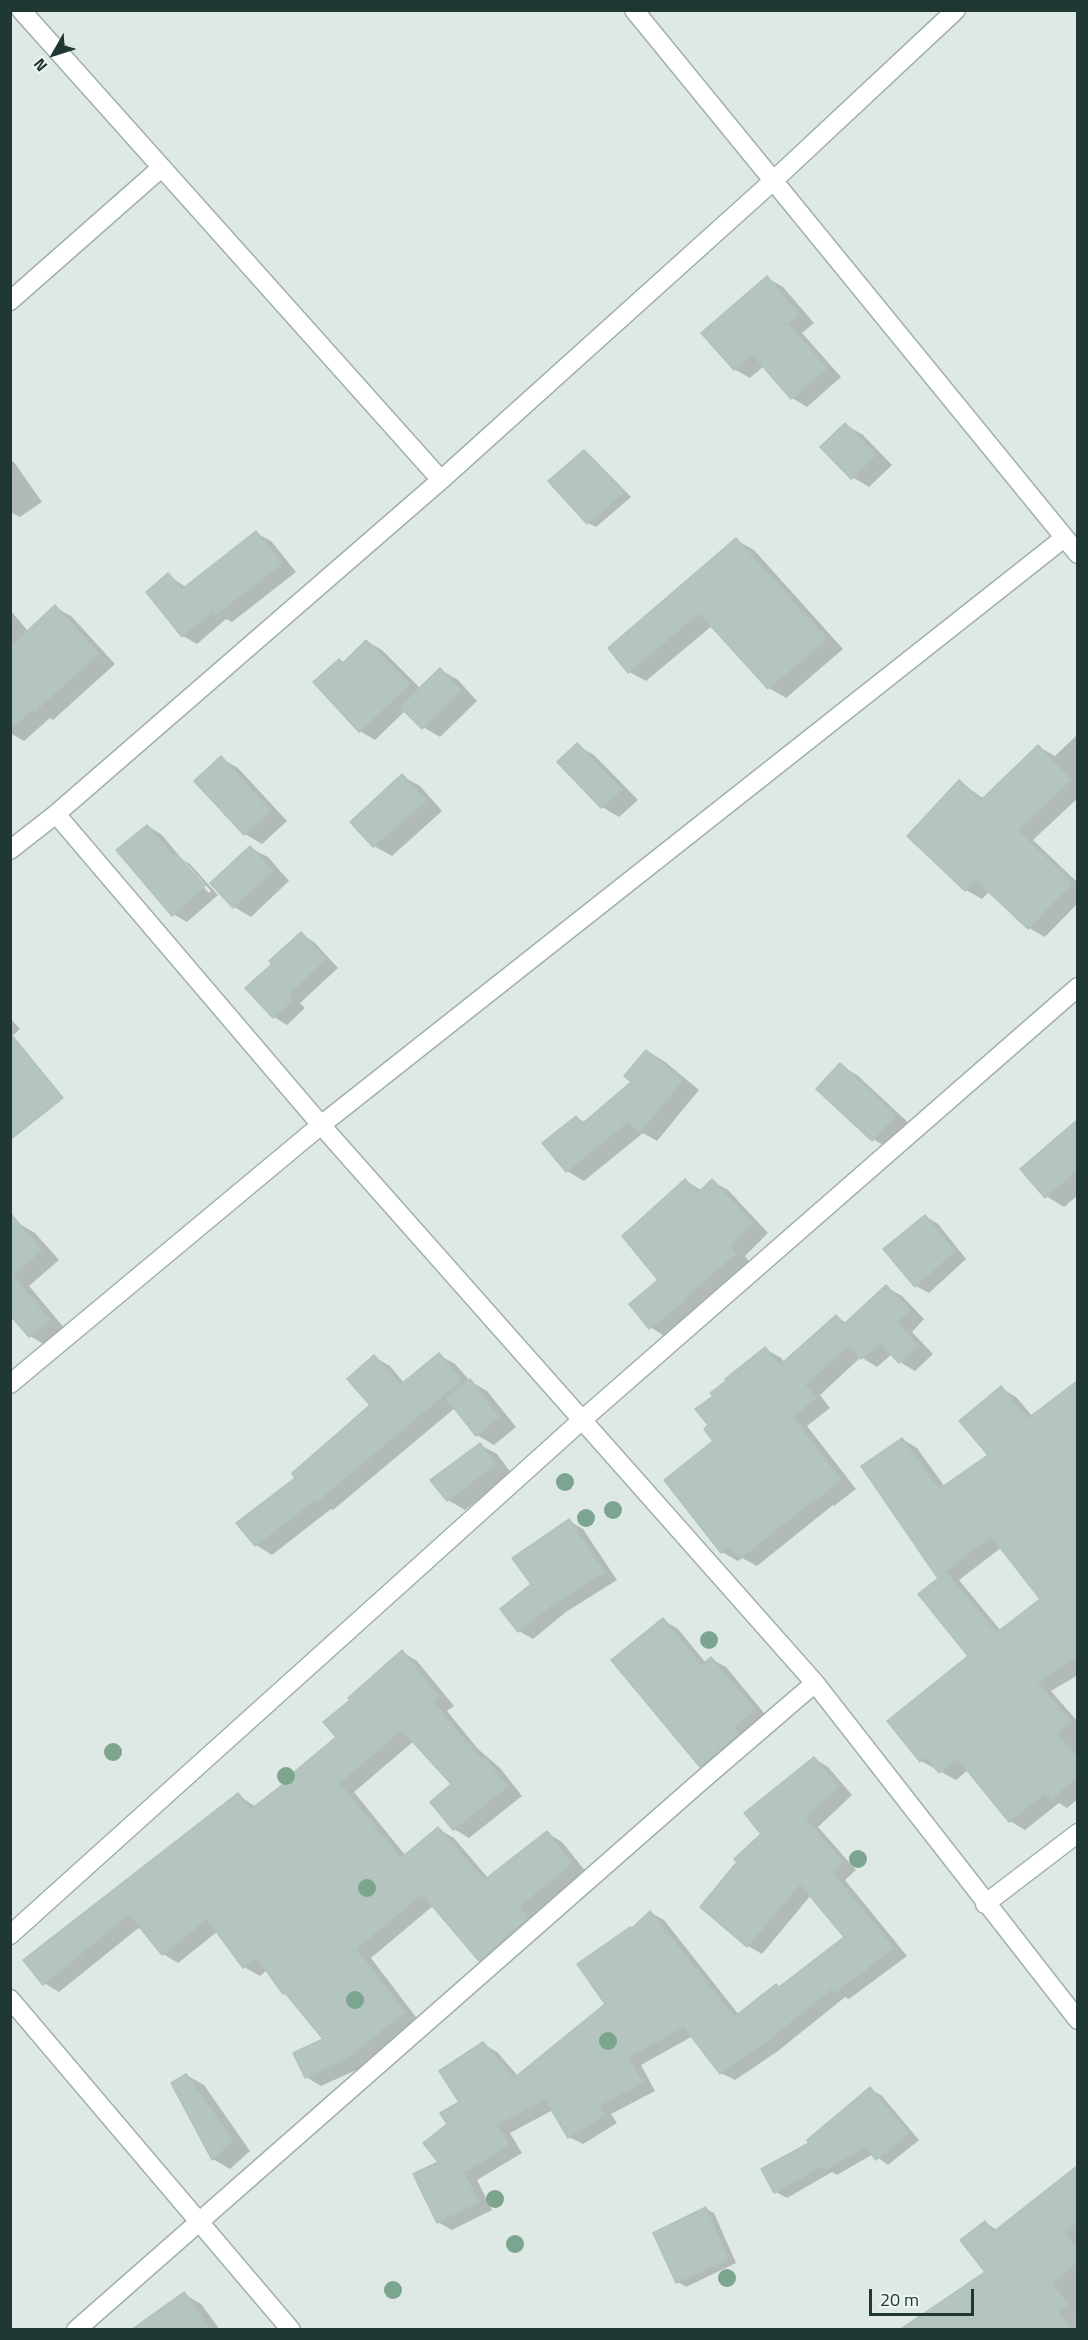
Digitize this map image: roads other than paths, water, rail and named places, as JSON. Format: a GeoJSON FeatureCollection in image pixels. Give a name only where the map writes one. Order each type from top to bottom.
{"type":"FeatureCollection","features":[{"type":"Feature","properties":{"kind":"street"},"geometry":{"type":"LineString","coordinates":[[21,10],[441,480]]}},
{"type":"Feature","properties":{"kind":"street"},"geometry":{"type":"LineString","coordinates":[[634,10],[1077,554]]}},
{"type":"Feature","properties":{"kind":"street"},"geometry":{"type":"LineString","coordinates":[[10,850],[56,814],[441,480],[773,181],[956,10]]}},
{"type":"Feature","properties":{"kind":"street"},"geometry":{"type":"LineString","coordinates":[[10,301],[161,168]]}},
{"type":"Feature","properties":{"kind":"street"},"geometry":{"type":"LineString","coordinates":[[10,1384],[321,1125],[1064,538]]}},
{"type":"Feature","properties":{"kind":"street"},"geometry":{"type":"LineString","coordinates":[[56,814],[321,1125],[815,1683],[1077,2020]]}},
{"type":"Feature","properties":{"kind":"street"},"geometry":{"type":"LineString","coordinates":[[10,1935],[582,1420],[1077,987]]}},
{"type":"Feature","properties":{"kind":"street"},"geometry":{"type":"LineString","coordinates":[[76,2330],[815,1683]]}},
{"type":"Feature","properties":{"kind":"street"},"geometry":{"type":"LineString","coordinates":[[985,1904],[1077,1833]]}},
{"type":"Feature","properties":{"kind":"street"},"geometry":{"type":"LineString","coordinates":[[10,1999],[291,2330]]}}]}
